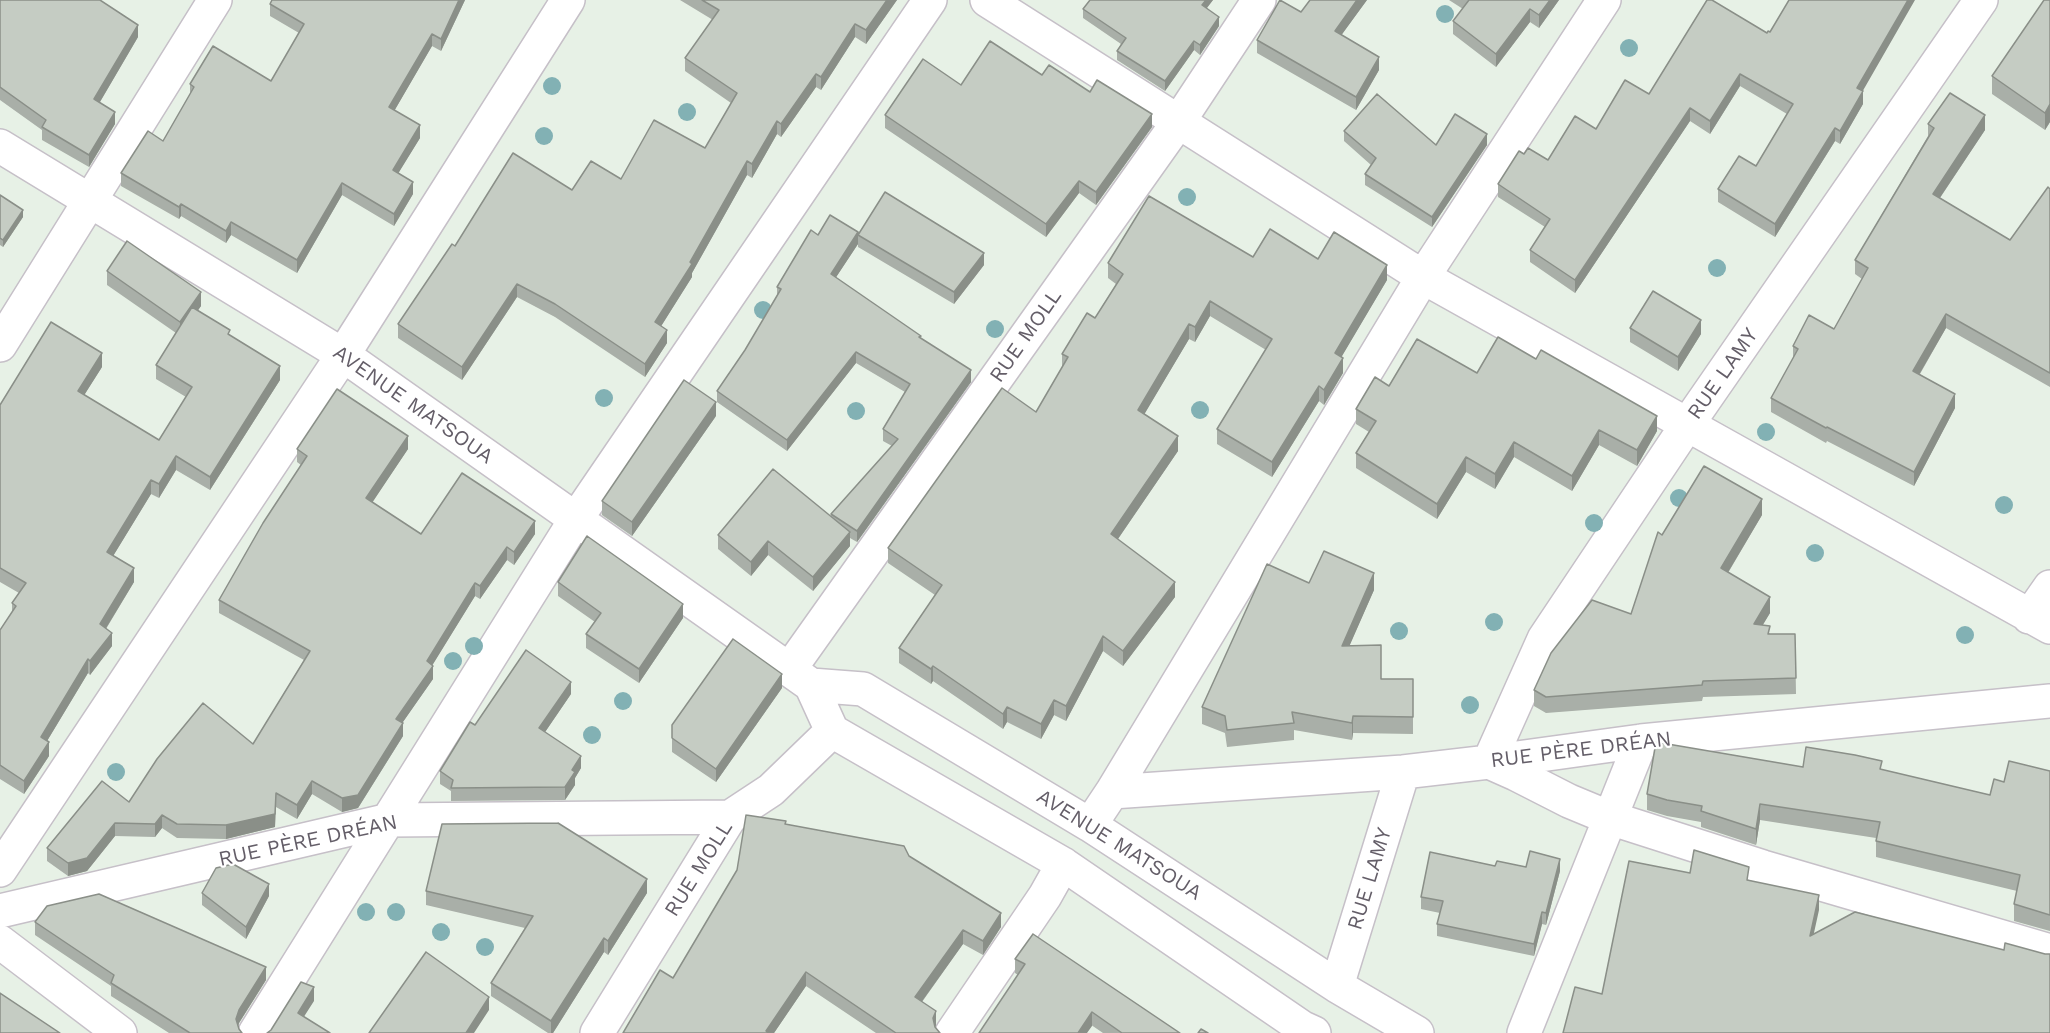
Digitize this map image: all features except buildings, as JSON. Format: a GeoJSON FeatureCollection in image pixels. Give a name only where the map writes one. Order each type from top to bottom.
{"type":"FeatureCollection","features":[{"type":"Feature","properties":{"kind":"street"},"geometry":{"type":"LineString","coordinates":[[0,345],[215,0]]}},
{"type":"Feature","properties":{"kind":"street"},"geometry":{"type":"LineString","coordinates":[[0,870],[343,355],[568,0]]}},
{"type":"Feature","properties":{"kind":"street"},"geometry":{"type":"LineString","coordinates":[[255,1033],[576,519],[930,0]]}},
{"type":"Feature","properties":{"kind":"street"},"geometry":{"type":"LineString","coordinates":[[987,0],[1423,277],[2040,622],[2050,587]]}},
{"type":"Feature","properties":{"kind":"street","name":"RUE MOLL"},"geometry":{"type":"LineString","coordinates":[[800,678],[1259,0]]}},
{"type":"Feature","properties":{"kind":"street"},"geometry":{"type":"LineString","coordinates":[[1090,825],[1423,277],[1604,0]]}},
{"type":"Feature","properties":{"kind":"street","name":"RUE LAMY"},"geometry":{"type":"LineString","coordinates":[[1489,762],[1544,639],[1687,425],[1981,0]]}},
{"type":"Feature","properties":{"kind":"street","name":"AVENUE MATSOUA"},"geometry":{"type":"LineString","coordinates":[[0,146],[343,355],[800,678],[863,689],[1090,825],[1336,986],[1417,1033]]}},
{"type":"Feature","properties":{"kind":"street"},"geometry":{"type":"LineString","coordinates":[[800,678],[832,731],[1063,864],[1305,1031]]}},
{"type":"Feature","properties":{"kind":"street","name":"RUE PÈRE DRÉAN"},"geometry":{"type":"LineString","coordinates":[[1112,792],[1403,772],[1641,741],[2050,701]]}},
{"type":"Feature","properties":{"kind":"street","name":"RUE MOLL"},"geometry":{"type":"LineString","coordinates":[[597,1033],[730,817],[771,790],[832,731]]}},
{"type":"Feature","properties":{"kind":"street"},"geometry":{"type":"LineString","coordinates":[[1524,1033],[1641,741]]}},
{"type":"Feature","properties":{"kind":"street"},"geometry":{"type":"LineString","coordinates":[[1489,762],[1610,818],[1774,871],[2050,951]]}},
{"type":"Feature","properties":{"kind":"street","name":"RUE LAMY"},"geometry":{"type":"LineString","coordinates":[[1336,986],[1403,772]]}},
{"type":"Feature","properties":{"kind":"street","name":"RUE PÈRE DRÉAN"},"geometry":{"type":"LineString","coordinates":[[0,911],[389,820],[730,817]]}},
{"type":"Feature","properties":{"kind":"street"},"geometry":{"type":"LineString","coordinates":[[952,1033],[1045,896],[1063,864]]}},
{"type":"Feature","properties":{"kind":"street"},"geometry":{"type":"LineString","coordinates":[[0,942],[120,1033]]}}]}
